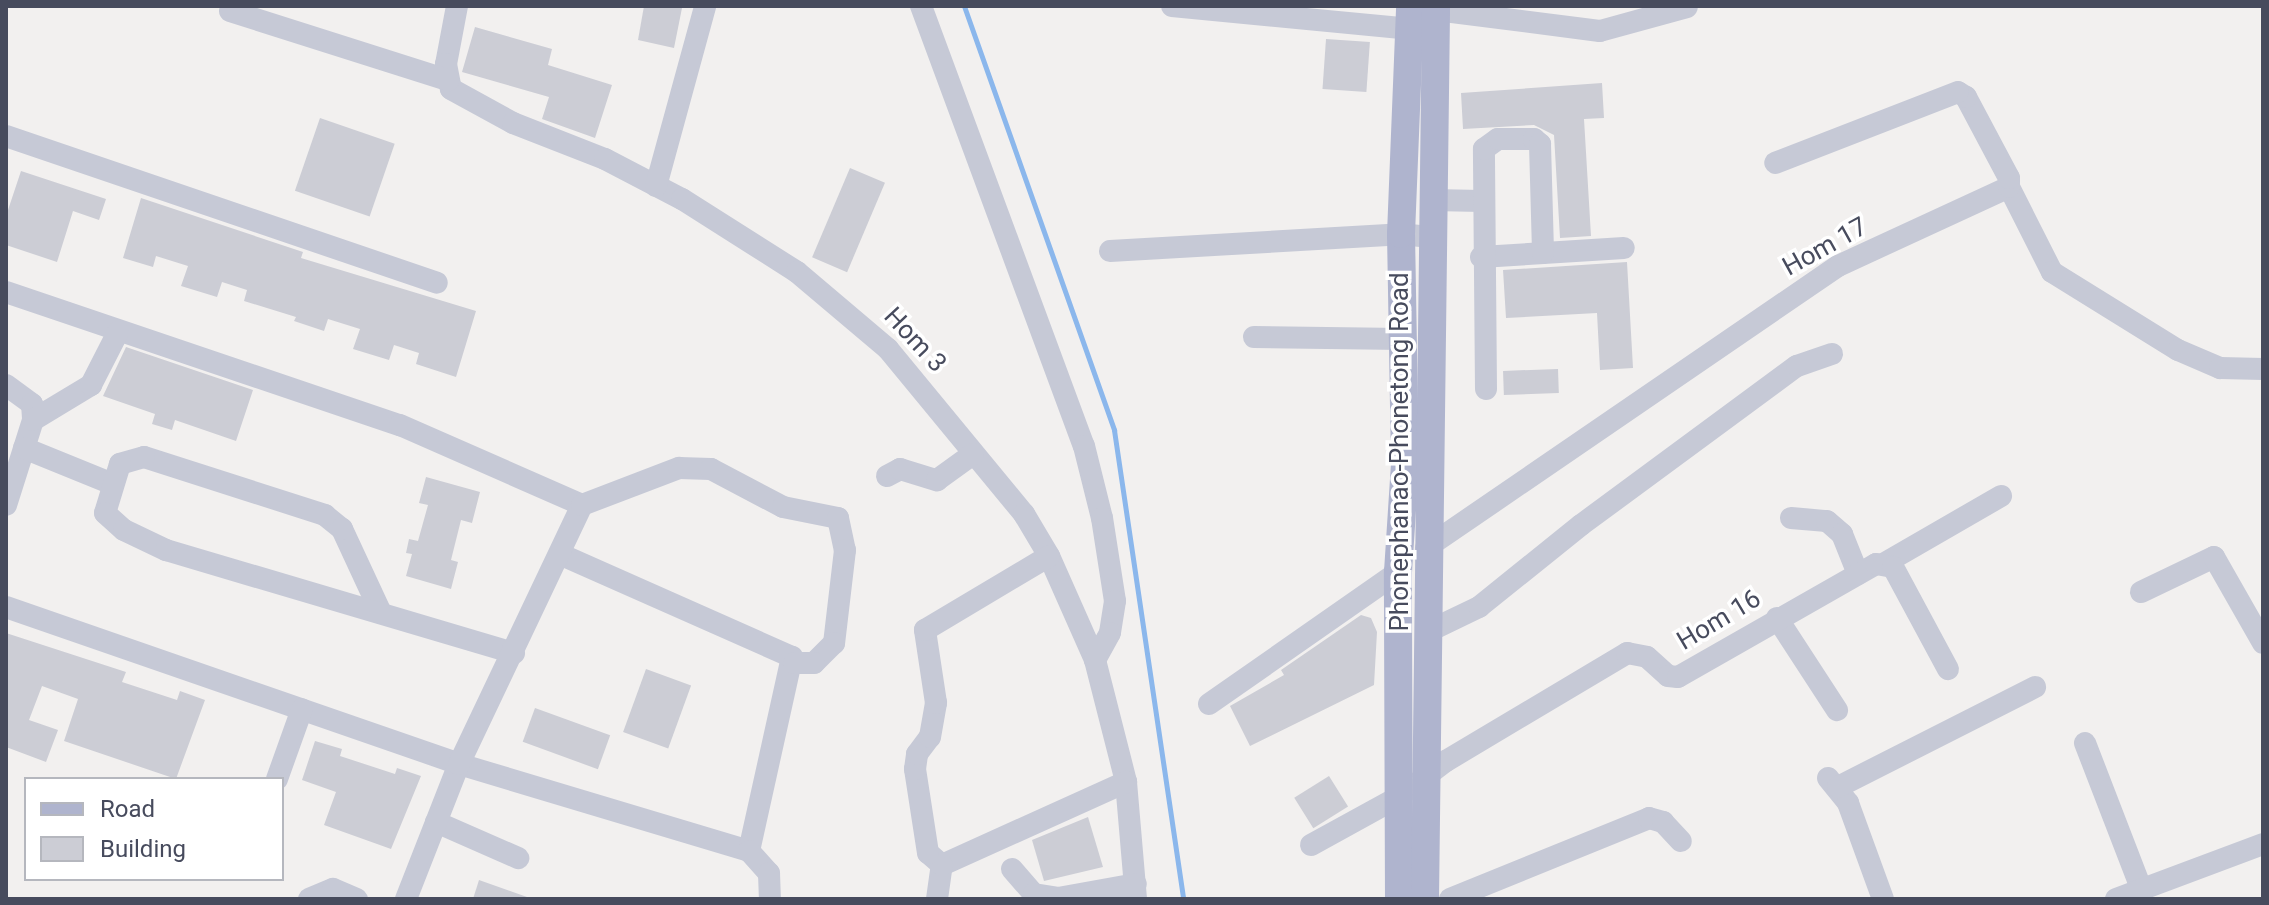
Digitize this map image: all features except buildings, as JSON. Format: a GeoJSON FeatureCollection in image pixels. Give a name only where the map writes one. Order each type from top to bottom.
{"type":"FeatureCollection","features":[{"type":"Feature","properties":{"kind":"main road","name":"Phonephanao-Phonetong Road"},"geometry":{"type":"LineString","coordinates":[[1399,899],[1398,572],[1416,463],[1431,237],[1425,17]]}},
{"type":"Feature","properties":{"kind":"main road","name":"Phonephanao-Phonetong Road"},"geometry":{"type":"LineString","coordinates":[[1425,17],[1401,234],[1402,339],[1426,548],[1428,774],[1425,899]]}},
{"type":"Feature","properties":{"kind":"street"},"geometry":{"type":"LineString","coordinates":[[230,11],[448,80],[457,6]]}},
{"type":"Feature","properties":{"kind":"street"},"geometry":{"type":"LineString","coordinates":[[921,6],[1084,446],[1115,601],[1110,633],[1095,660]]}},
{"type":"Feature","properties":{"kind":"street"},"geometry":{"type":"LineString","coordinates":[[1172,6],[1425,17],[1600,31],[1687,7]]}},
{"type":"Feature","properties":{"kind":"street"},"geometry":{"type":"LineString","coordinates":[[656,186],[705,7]]}},
{"type":"Feature","properties":{"kind":"street","name":"Hom 3"},"geometry":{"type":"LineString","coordinates":[[448,80],[458,94],[513,123],[656,186],[797,272],[847,310],[919,383],[1024,514],[1049,556],[1095,660],[1126,782],[1136,891]]}},
{"type":"Feature","properties":{"kind":"street"},"geometry":{"type":"LineString","coordinates":[[1775,163],[1958,92],[1966,97],[2009,178],[2009,187],[2052,272],[2178,350],[2220,368],[2263,369]]}},
{"type":"Feature","properties":{"kind":"street"},"geometry":{"type":"LineString","coordinates":[[6,136],[437,283]]}},
{"type":"Feature","properties":{"kind":"street"},"geometry":{"type":"LineString","coordinates":[[1486,389],[1481,257],[1484,149],[1489,143],[1534,139],[1540,144],[1543,253]]}},
{"type":"Feature","properties":{"kind":"street","name":"Hom 17"},"geometry":{"type":"LineString","coordinates":[[1426,548],[1838,266],[2009,187]]}},
{"type":"Feature","properties":{"kind":"street"},"geometry":{"type":"LineString","coordinates":[[1432,200],[1482,201]]}},
{"type":"Feature","properties":{"kind":"street"},"geometry":{"type":"LineString","coordinates":[[1110,251],[1401,234],[1431,237]]}},
{"type":"Feature","properties":{"kind":"street"},"geometry":{"type":"LineString","coordinates":[[1481,257],[1624,248]]}},
{"type":"Feature","properties":{"kind":"street"},"geometry":{"type":"LineString","coordinates":[[6,292],[400,425],[582,505],[679,468],[711,469],[783,507],[838,518],[845,550],[834,643],[814,663],[794,663]]}},
{"type":"Feature","properties":{"kind":"street"},"geometry":{"type":"LineString","coordinates":[[33,420],[91,385],[118,332]]}},
{"type":"Feature","properties":{"kind":"street"},"geometry":{"type":"LineString","coordinates":[[1254,337],[1402,339]]}},
{"type":"Feature","properties":{"kind":"street"},"geometry":{"type":"LineString","coordinates":[[1427,632],[1479,607],[1581,525],[1797,366],[1832,354]]}},
{"type":"Feature","properties":{"kind":"street"},"geometry":{"type":"LineString","coordinates":[[6,385],[32,404],[33,420],[6,505]]}},
{"type":"Feature","properties":{"kind":"street"},"geometry":{"type":"LineString","coordinates":[[24,448],[110,483]]}},
{"type":"Feature","properties":{"kind":"street"},"geometry":{"type":"LineString","coordinates":[[887,476],[900,469],[937,480],[973,454]]}},
{"type":"Feature","properties":{"kind":"street"},"geometry":{"type":"LineString","coordinates":[[381,613],[342,529],[325,515],[144,457],[120,464],[110,483],[105,513],[124,530],[166,550],[514,653]]}},
{"type":"Feature","properties":{"kind":"street","name":"Hom 16"},"geometry":{"type":"LineString","coordinates":[[1311,845],[1400,796],[1428,774],[1627,653],[1647,657],[1668,676],[1678,677],[1777,618],[1858,574],[1885,563],[2001,496]]}},
{"type":"Feature","properties":{"kind":"street"},"geometry":{"type":"LineString","coordinates":[[406,899],[459,764],[562,555],[582,505]]}},
{"type":"Feature","properties":{"kind":"street"},"geometry":{"type":"LineString","coordinates":[[1791,518],[1827,521],[1842,534],[1858,574]]}},
{"type":"Feature","properties":{"kind":"street"},"geometry":{"type":"LineString","coordinates":[[562,555],[792,657],[794,663],[749,851]]}},
{"type":"Feature","properties":{"kind":"street"},"geometry":{"type":"LineString","coordinates":[[942,865],[928,853],[915,769],[917,754],[930,737],[936,703],[925,630],[928,623],[1049,556]]}},
{"type":"Feature","properties":{"kind":"street"},"geometry":{"type":"LineString","coordinates":[[2141,592],[2214,557],[2263,643]]}},
{"type":"Feature","properties":{"kind":"street"},"geometry":{"type":"LineString","coordinates":[[1885,563],[1896,572],[1948,669]]}},
{"type":"Feature","properties":{"kind":"street"},"geometry":{"type":"LineString","coordinates":[[1209,704],[1398,572]]}},
{"type":"Feature","properties":{"kind":"street"},"geometry":{"type":"LineString","coordinates":[[6,607],[459,764],[749,851],[769,873],[770,899]]}},
{"type":"Feature","properties":{"kind":"street"},"geometry":{"type":"LineString","coordinates":[[1777,618],[1837,710]]}},
{"type":"Feature","properties":{"kind":"street"},"geometry":{"type":"LineString","coordinates":[[1883,899],[1833,782],[2035,687]]}},
{"type":"Feature","properties":{"kind":"street"},"geometry":{"type":"LineString","coordinates":[[278,777],[302,709]]}},
{"type":"Feature","properties":{"kind":"street"},"geometry":{"type":"LineString","coordinates":[[2085,743],[2141,888]]}},
{"type":"Feature","properties":{"kind":"street"},"geometry":{"type":"LineString","coordinates":[[942,865],[1126,782]]}},
{"type":"Feature","properties":{"kind":"street"},"geometry":{"type":"LineString","coordinates":[[1450,899],[1649,818],[1663,822],[1681,841]]}},
{"type":"Feature","properties":{"kind":"street"},"geometry":{"type":"LineString","coordinates":[[436,822],[518,858]]}},
{"type":"Feature","properties":{"kind":"street"},"geometry":{"type":"LineString","coordinates":[[2116,899],[2263,844]]}},
{"type":"Feature","properties":{"kind":"street"},"geometry":{"type":"LineString","coordinates":[[937,899],[942,865]]}},
{"type":"Feature","properties":{"kind":"street"},"geometry":{"type":"LineString","coordinates":[[1012,869],[1034,894],[1058,898],[1136,891]]}},
{"type":"Feature","properties":{"kind":"street"},"geometry":{"type":"LineString","coordinates":[[309,899],[333,889],[357,899]]}},
{"type":"Feature","properties":{"kind":"waterway"},"geometry":{"type":"LineString","coordinates":[[964,6],[1114,430],[1183,899]]}}]}
